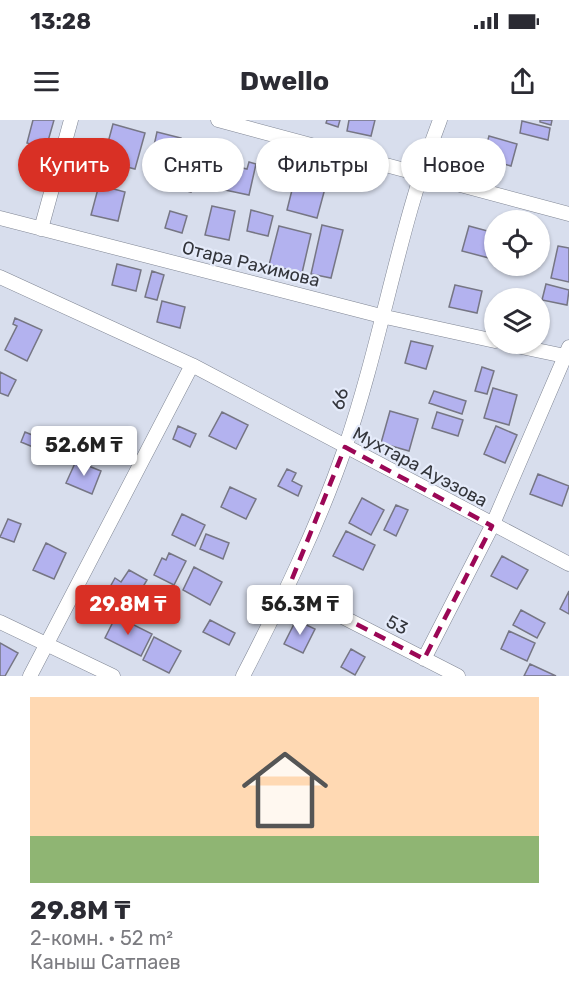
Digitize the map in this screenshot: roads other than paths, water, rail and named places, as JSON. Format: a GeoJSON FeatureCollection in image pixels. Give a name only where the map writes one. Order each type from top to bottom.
{"type":"FeatureCollection","features":[{"type":"Feature","properties":{"kind":"street"},"geometry":{"type":"LineString","coordinates":[[41,229],[71,120]]}},
{"type":"Feature","properties":{"kind":"street"},"geometry":{"type":"LineString","coordinates":[[218,120],[401,170]]}},
{"type":"Feature","properties":{"kind":"street","name":"66"},"geometry":{"type":"LineString","coordinates":[[433,138],[440,120]]}},
{"type":"Feature","properties":{"kind":"street","name":"66"},"geometry":{"type":"LineString","coordinates":[[243,676],[288,589],[345,447],[414,192]]}},
{"type":"Feature","properties":{"kind":"street"},"geometry":{"type":"LineString","coordinates":[[484,192],[569,214]]}},
{"type":"Feature","properties":{"kind":"street","name":"Отара Рахимова"},"geometry":{"type":"LineString","coordinates":[[0,218],[381,316],[484,339]]}},
{"type":"Feature","properties":{"kind":"street","name":"Мухтара Ауэзова"},"geometry":{"type":"LineString","coordinates":[[0,277],[192,365],[492,526],[569,564]]}},
{"type":"Feature","properties":{"kind":"street"},"geometry":{"type":"LineString","coordinates":[[424,659],[492,526],[568,354],[550,351]]}},
{"type":"Feature","properties":{"kind":"street"},"geometry":{"type":"LineString","coordinates":[[30,676],[192,365]]}},
{"type":"Feature","properties":{"kind":"street","name":"53"},"geometry":{"type":"LineString","coordinates":[[288,589],[458,676]]}},
{"type":"Feature","properties":{"kind":"street"},"geometry":{"type":"LineString","coordinates":[[0,622],[113,676]]}}]}
